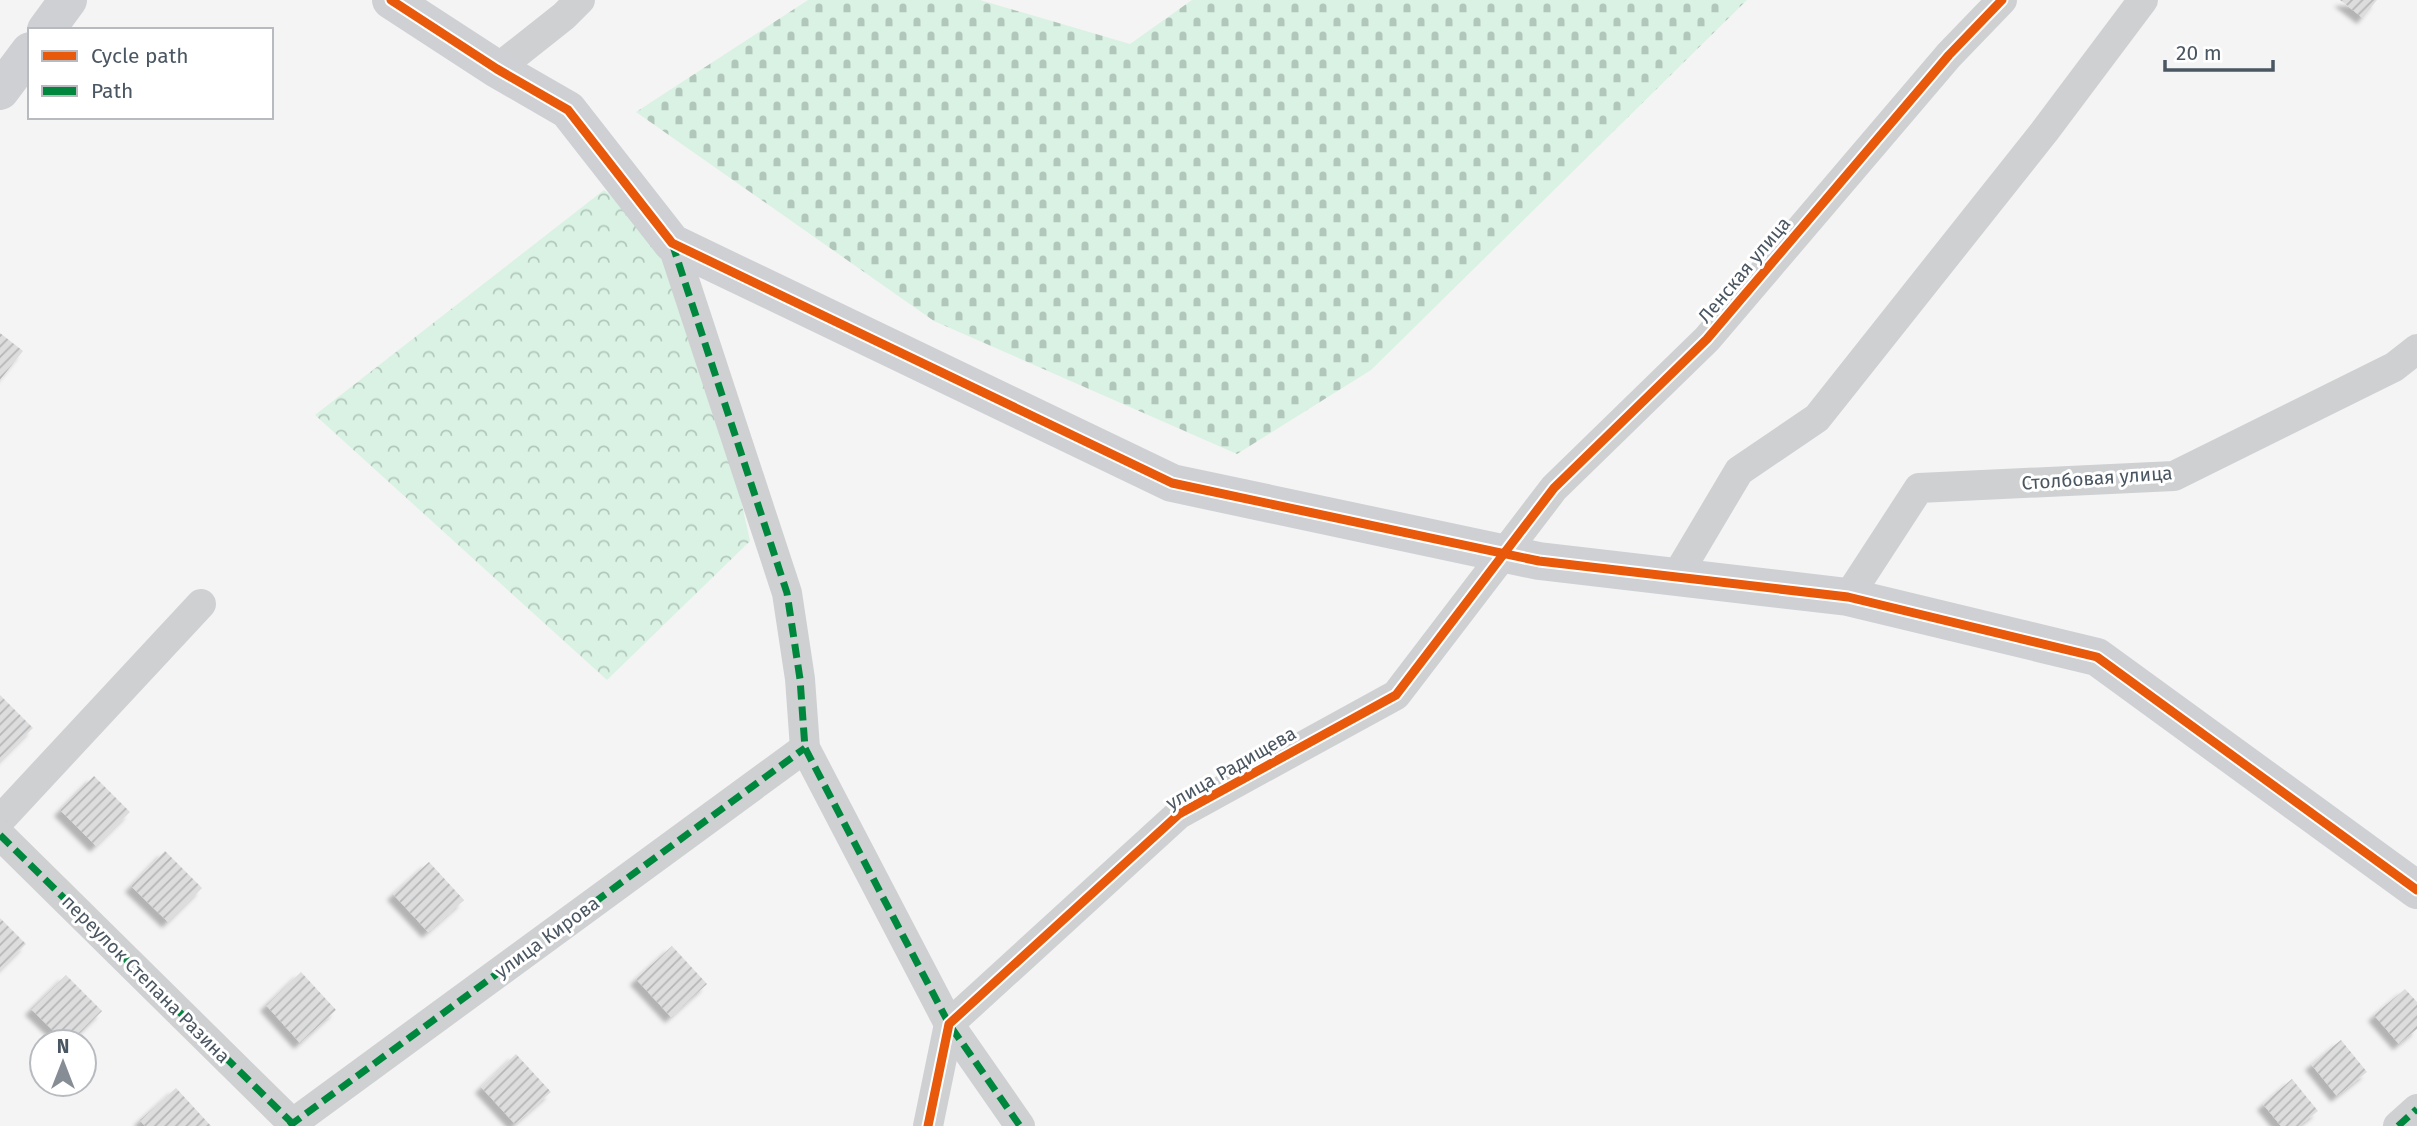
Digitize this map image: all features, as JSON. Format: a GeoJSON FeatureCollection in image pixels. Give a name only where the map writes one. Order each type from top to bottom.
{"type":"FeatureCollection","features":[{"type":"Feature","properties":{"kind":"street"},"geometry":{"type":"LineString","coordinates":[[47,28],[67,0]]}},
{"type":"Feature","properties":{"kind":"street"},"geometry":{"type":"LineString","coordinates":[[391,0],[497,69],[568,110],[673,243],[787,593],[800,679],[805,748],[949,1024],[1020,1126]]}},
{"type":"Feature","properties":{"kind":"street"},"geometry":{"type":"LineString","coordinates":[[497,69],[580,0]]}},
{"type":"Feature","properties":{"kind":"street","name":"Ленская улица"},"geometry":{"type":"LineString","coordinates":[[1504,553],[1554,488],[1707,339],[1949,55],[2001,0]]}},
{"type":"Feature","properties":{"kind":"street"},"geometry":{"type":"LineString","coordinates":[[1676,578],[1739,471],[1817,418],[2044,132],[2143,0]]}},
{"type":"Feature","properties":{"kind":"street"},"geometry":{"type":"LineString","coordinates":[[0,91],[28,54]]}},
{"type":"Feature","properties":{"kind":"street"},"geometry":{"type":"LineString","coordinates":[[673,243],[1172,483],[1539,561],[1847,597],[2097,657],[2417,890]]}},
{"type":"Feature","properties":{"kind":"street","name":"Столбовая улица"},"geometry":{"type":"LineString","coordinates":[[1847,597],[1919,488],[2174,476],[2394,367],[2417,349]]}},
{"type":"Feature","properties":{"kind":"street","name":"улица Радищева"},"geometry":{"type":"LineString","coordinates":[[949,1024],[1179,814],[1396,695],[1504,553]]}},
{"type":"Feature","properties":{"kind":"street"},"geometry":{"type":"LineString","coordinates":[[0,820],[201,604]]}},
{"type":"Feature","properties":{"kind":"street","name":"улица Кирова"},"geometry":{"type":"LineString","coordinates":[[290,1124],[805,748]]}},
{"type":"Feature","properties":{"kind":"street","name":"переулок Степана Разина"},"geometry":{"type":"LineString","coordinates":[[0,835],[290,1124]]}},
{"type":"Feature","properties":{"kind":"street"},"geometry":{"type":"LineString","coordinates":[[928,1126],[949,1024]]}},
{"type":"Feature","properties":{"kind":"street"},"geometry":{"type":"LineString","coordinates":[[2398,1126],[2417,1110]]}},
{"type":"Feature","properties":{"kind":"green space"},"geometry":{"type":"Polygon","coordinates":[[[808,0],[980,0],[1130,44],[1192,0],[1747,0],[1371,370],[1237,454],[934,321],[636,112],[808,0]]]}},
{"type":"Feature","properties":{"kind":"green space"},"geometry":{"type":"Polygon","coordinates":[[[604,190],[687,255],[750,541],[607,680],[315,415],[604,190]]]}},
{"type":"Feature","properties":{"kind":"building"},"geometry":{"type":"Polygon","coordinates":[[[2340,0],[2377,0],[2363,18],[2340,0]]]}},
{"type":"Feature","properties":{"kind":"building"},"geometry":{"type":"Polygon","coordinates":[[[0,333],[23,351],[0,380],[0,333]]]}},
{"type":"Feature","properties":{"kind":"building"},"geometry":{"type":"Polygon","coordinates":[[[0,695],[33,728],[0,761],[0,695]]]}},
{"type":"Feature","properties":{"kind":"building"},"geometry":{"type":"Polygon","coordinates":[[[94,776],[130,812],[96,846],[60,810],[94,776]]]}},
{"type":"Feature","properties":{"kind":"building"},"geometry":{"type":"Polygon","coordinates":[[[165,851],[202,888],[168,922],[131,886],[165,851]]]}},
{"type":"Feature","properties":{"kind":"building"},"geometry":{"type":"Polygon","coordinates":[[[429,862],[464,900],[428,932],[393,894],[429,862]]]}},
{"type":"Feature","properties":{"kind":"building"},"geometry":{"type":"Polygon","coordinates":[[[0,918],[26,944],[0,970],[0,918]]]}},
{"type":"Feature","properties":{"kind":"building"},"geometry":{"type":"Polygon","coordinates":[[[672,946],[707,984],[671,1017],[636,979],[672,946]]]}},
{"type":"Feature","properties":{"kind":"building"},"geometry":{"type":"Polygon","coordinates":[[[301,972],[336,1010],[300,1043],[266,1005],[301,972]]]}},
{"type":"Feature","properties":{"kind":"building"},"geometry":{"type":"Polygon","coordinates":[[[66,975],[102,1011],[85,1028],[51,1028],[31,1009],[66,975]]]}},
{"type":"Feature","properties":{"kind":"building"},"geometry":{"type":"Polygon","coordinates":[[[2405,989],[2417,1002],[2417,1029],[2399,1044],[2374,1015],[2405,989]]]}},
{"type":"Feature","properties":{"kind":"building"},"geometry":{"type":"Polygon","coordinates":[[[2341,1040],[2367,1072],[2337,1096],[2311,1064],[2341,1040]]]}},
{"type":"Feature","properties":{"kind":"building"},"geometry":{"type":"Polygon","coordinates":[[[516,1054],[551,1092],[515,1124],[481,1087],[516,1054]]]}},
{"type":"Feature","properties":{"kind":"building"},"geometry":{"type":"Polygon","coordinates":[[[2292,1079],[2318,1111],[2299,1126],[2281,1126],[2263,1104],[2292,1079]]]}},
{"type":"Feature","properties":{"kind":"building"},"geometry":{"type":"Polygon","coordinates":[[[176,1088],[211,1126],[145,1126],[140,1120],[176,1088]]]}},
{"type":"Feature","properties":{"kind":"marked path"},"geometry":{"type":"LineString","coordinates":[[672,243],[787,593],[800,679],[805,748],[949,1024],[1020,1126]]}},
{"type":"Feature","properties":{"kind":"marked path"},"geometry":{"type":"LineString","coordinates":[[289,1126],[805,748]]}},
{"type":"Feature","properties":{"kind":"marked path"},"geometry":{"type":"LineString","coordinates":[[0,835],[292,1123]]}},
{"type":"Feature","properties":{"kind":"marked path"},"geometry":{"type":"LineString","coordinates":[[2398,1126],[2417,1109]]}},
{"type":"Feature","properties":{"kind":"cycle path"},"geometry":{"type":"LineString","coordinates":[[391,0],[497,69],[568,110],[672,243],[1172,483],[1539,561],[1848,597],[2097,657],[2417,890]]}},
{"type":"Feature","properties":{"kind":"cycle path"},"geometry":{"type":"LineString","coordinates":[[928,1126],[949,1024],[1179,814],[1396,695],[1554,488],[1707,339],[1949,55],[2002,0]]}}]}
